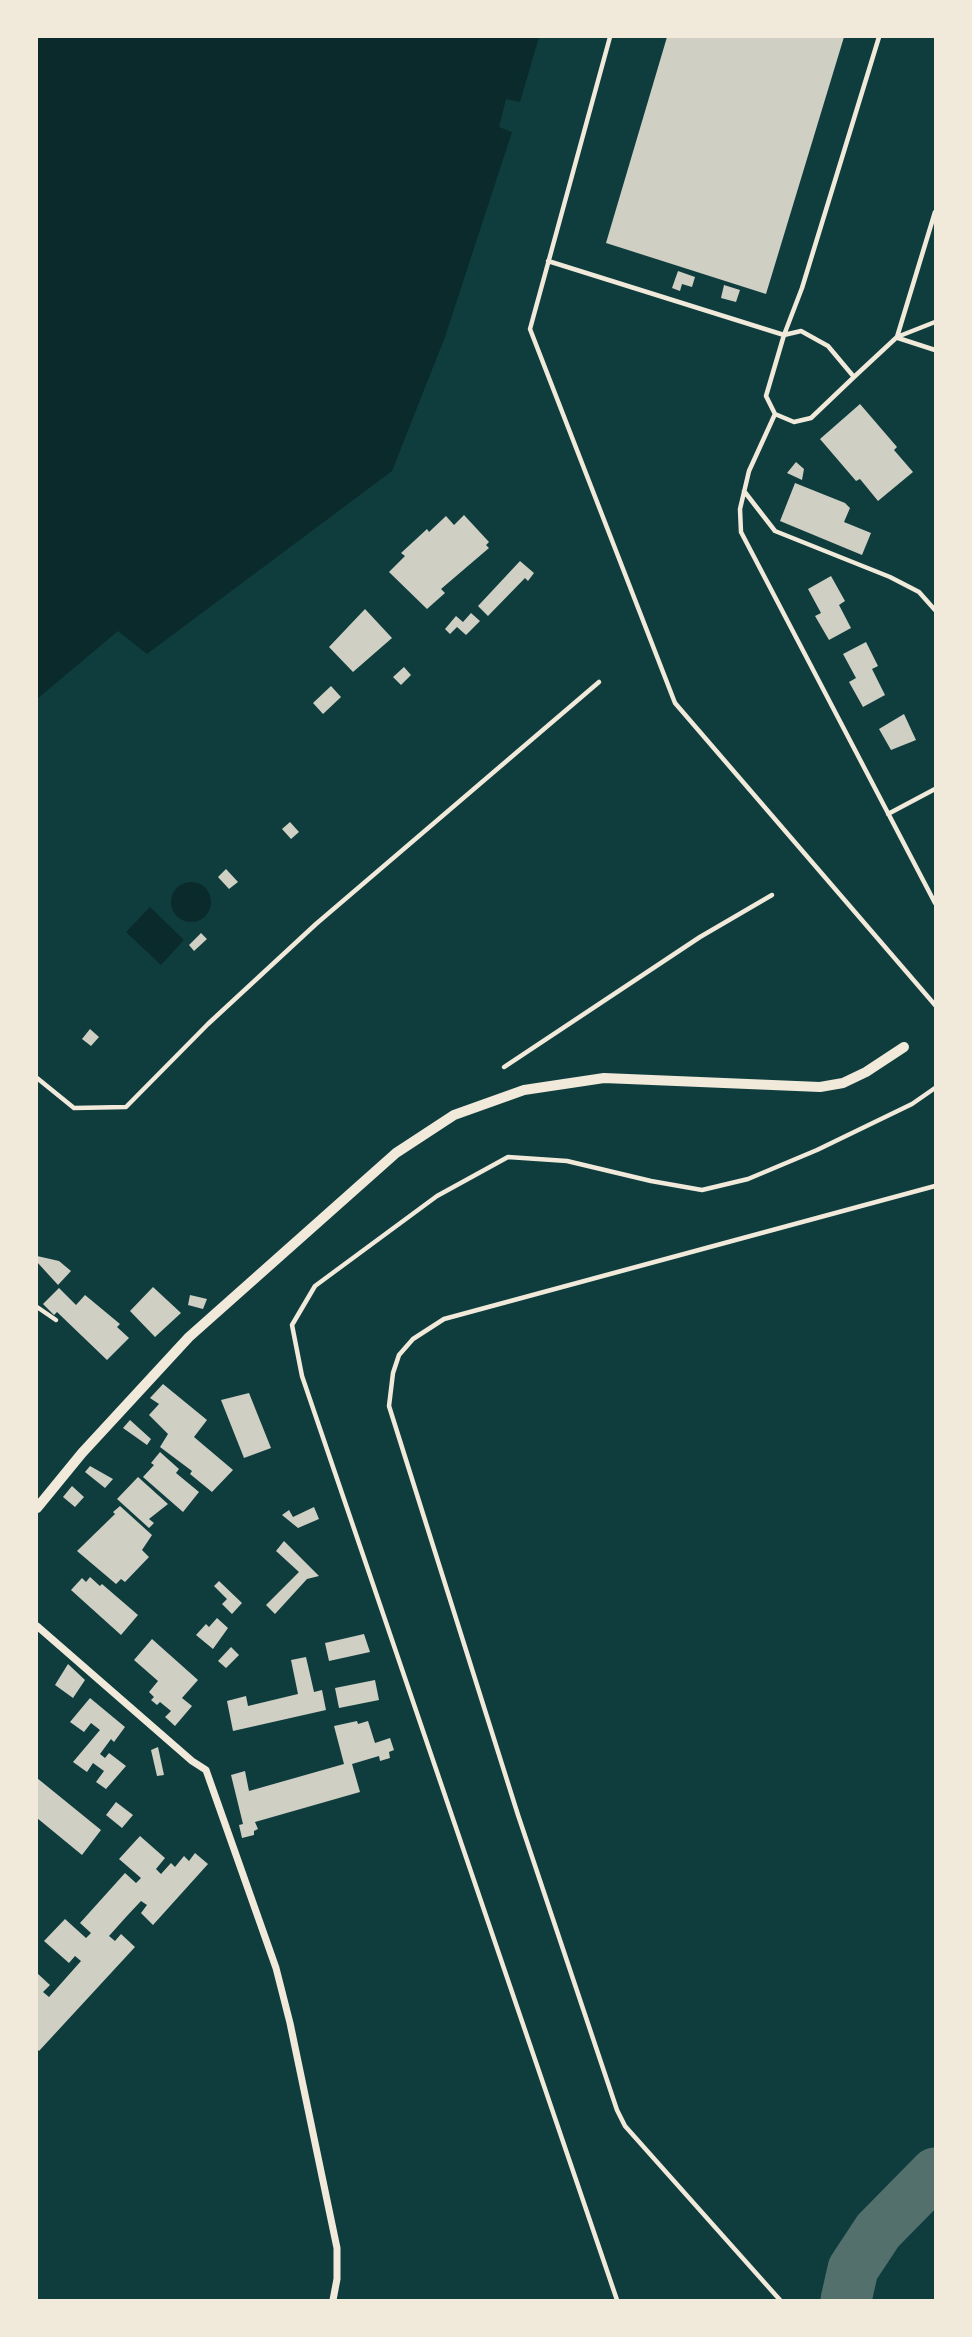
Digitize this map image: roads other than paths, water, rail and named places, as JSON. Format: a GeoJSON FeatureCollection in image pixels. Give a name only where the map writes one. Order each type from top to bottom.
{"type":"FeatureCollection","features":[{"type":"Feature","properties":{"kind":"street"},"geometry":{"type":"LineString","coordinates":[[37,1508],[82,1453],[189,1337],[396,1153],[454,1115],[524,1090],[604,1078],[820,1087],[843,1083],[866,1072],[904,1047]]}},
{"type":"Feature","properties":{"kind":"street"},"geometry":{"type":"LineString","coordinates":[[37,1626],[192,1761],[206,1770],[276,1968],[284,2001],[337,2248],[337,2279],[333,2300]]}},
{"type":"Feature","properties":{"kind":"lane"},"geometry":{"type":"LineString","coordinates":[[610,37],[530,329],[675,703],[935,1005]]}},
{"type":"Feature","properties":{"kind":"lane"},"geometry":{"type":"LineString","coordinates":[[879,37],[766,396],[775,414],[794,422],[811,418],[897,337],[935,322]]}},
{"type":"Feature","properties":{"kind":"lane"},"geometry":{"type":"LineString","coordinates":[[897,337],[935,212]]}},
{"type":"Feature","properties":{"kind":"lane"},"geometry":{"type":"LineString","coordinates":[[548,261],[784,335],[801,331],[828,346],[854,377]]}},
{"type":"Feature","properties":{"kind":"lane"},"geometry":{"type":"LineString","coordinates":[[897,337],[935,350]]}},
{"type":"Feature","properties":{"kind":"lane"},"geometry":{"type":"LineString","coordinates":[[775,414],[749,471],[740,509],[741,532],[935,903]]}},
{"type":"Feature","properties":{"kind":"lane"},"geometry":{"type":"LineString","coordinates":[[744,491],[775,531],[919,592],[935,610]]}},
{"type":"Feature","properties":{"kind":"lane"},"geometry":{"type":"LineString","coordinates":[[37,1078],[74,1108],[126,1107],[208,1024],[316,924],[599,682]]}},
{"type":"Feature","properties":{"kind":"lane"},"geometry":{"type":"LineString","coordinates":[[888,814],[935,789]]}},
{"type":"Feature","properties":{"kind":"lane"},"geometry":{"type":"LineString","coordinates":[[504,1067],[700,937],[772,895]]}},
{"type":"Feature","properties":{"kind":"lane"},"geometry":{"type":"LineString","coordinates":[[617,2300],[302,1376],[292,1325],[315,1286],[437,1196],[508,1157],[567,1161],[702,1190],[748,1179],[817,1150],[912,1104],[935,1088]]}},
{"type":"Feature","properties":{"kind":"lane"},"geometry":{"type":"LineString","coordinates":[[779,2300],[625,2126],[617,2110],[518,1815],[389,1406],[393,1373],[399,1355],[413,1339],[444,1319],[935,1186]]}},
{"type":"Feature","properties":{"kind":"lane"},"geometry":{"type":"LineString","coordinates":[[37,1307],[56,1320]]}},
{"type":"Feature","properties":{"kind":"water"},"geometry":{"type":"Polygon","coordinates":[[[37,37],[539,37],[520,102],[506,99],[499,127],[512,132],[445,337],[392,471],[147,654],[118,631],[37,699],[37,37]]]}},
{"type":"Feature","properties":{"kind":"water"},"geometry":{"type":"Polygon","coordinates":[[[191,882],[199,883],[205,888],[210,894],[210,910],[205,916],[199,921],[191,922],[183,921],[177,916],[172,910],[171,902],[172,894],[177,888],[183,883],[191,882]]]}},
{"type":"Feature","properties":{"kind":"water"},"geometry":{"type":"Polygon","coordinates":[[[150,907],[184,940],[161,965],[126,932],[150,907]]]}}]}
